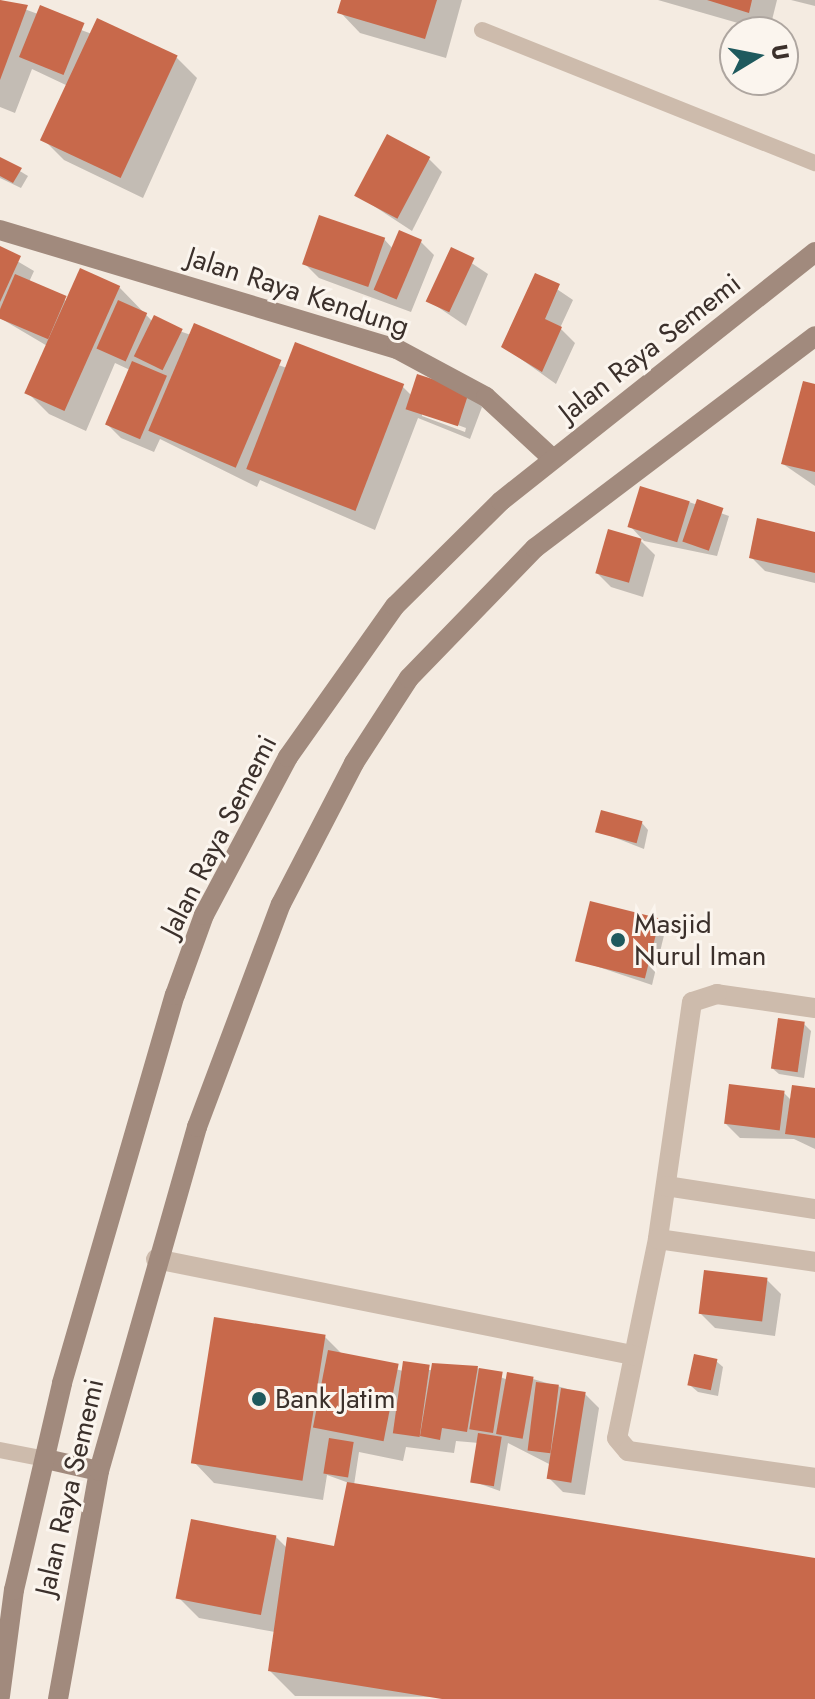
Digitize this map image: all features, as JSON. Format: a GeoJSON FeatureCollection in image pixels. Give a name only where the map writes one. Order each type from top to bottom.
{"type":"FeatureCollection","features":[{"type":"Feature","properties":{"kind":"main road","name":"Jalan Raya Kendung"},"geometry":{"type":"LineString","coordinates":[[0,230],[397,349],[486,397],[553,459]]}},
{"type":"Feature","properties":{"kind":"main road","name":"Jalan Raya Sememi"},"geometry":{"type":"LineString","coordinates":[[0,1696],[14,1590],[94,1258],[204,915],[288,757],[349,664],[395,606],[553,459],[815,252]]}},
{"type":"Feature","properties":{"kind":"main road","name":"Jalan Raya Sememi"},"geometry":{"type":"LineString","coordinates":[[58,1699],[99,1471],[156,1259],[281,904],[409,678],[535,548],[815,336]]}},
{"type":"Feature","properties":{"kind":"main road"},"geometry":{"type":"LineString","coordinates":[[46,1459],[99,1471]]}},
{"type":"Feature","properties":{"kind":"street"},"geometry":{"type":"LineString","coordinates":[[815,1008],[717,994],[692,1002],[658,1239],[617,1438],[628,1451],[815,1478]]}},
{"type":"Feature","properties":{"kind":"street"},"geometry":{"type":"LineString","coordinates":[[666,1186],[815,1209]]}},
{"type":"Feature","properties":{"kind":"street"},"geometry":{"type":"LineString","coordinates":[[658,1239],[815,1262]]}},
{"type":"Feature","properties":{"kind":"street"},"geometry":{"type":"LineString","coordinates":[[156,1259],[633,1355]]}},
{"type":"Feature","properties":{"kind":"lane"},"geometry":{"type":"LineString","coordinates":[[482,30],[815,163]]}},
{"type":"Feature","properties":{"kind":"lane"},"geometry":{"type":"LineString","coordinates":[[0,1450],[46,1459]]}},
{"type":"Feature","properties":{"kind":"building"},"geometry":{"type":"Polygon","coordinates":[[[0,0],[28,5],[0,80],[0,0]]]}},
{"type":"Feature","properties":{"kind":"building"},"geometry":{"type":"Polygon","coordinates":[[[341,0],[437,0],[425,39],[337,13],[341,0]]]}},
{"type":"Feature","properties":{"kind":"building"},"geometry":{"type":"Polygon","coordinates":[[[707,0],[752,0],[749,13],[707,0]]]}},
{"type":"Feature","properties":{"kind":"building"},"geometry":{"type":"Polygon","coordinates":[[[40,5],[85,23],[64,75],[19,57],[40,5]]]}},
{"type":"Feature","properties":{"kind":"building"},"geometry":{"type":"Polygon","coordinates":[[[97,18],[178,56],[121,178],[40,140],[97,18]]]}},
{"type":"Feature","properties":{"kind":"building"},"geometry":{"type":"Polygon","coordinates":[[[387,134],[430,157],[397,219],[354,196],[387,134]]]}},
{"type":"Feature","properties":{"kind":"building"},"geometry":{"type":"Polygon","coordinates":[[[0,157],[22,168],[13,183],[0,176],[0,157]]]}},
{"type":"Feature","properties":{"kind":"building"},"geometry":{"type":"Polygon","coordinates":[[[319,215],[385,238],[368,287],[302,264],[319,215]]]}},
{"type":"Feature","properties":{"kind":"building"},"geometry":{"type":"Polygon","coordinates":[[[399,230],[422,240],[397,300],[374,290],[399,230]]]}},
{"type":"Feature","properties":{"kind":"building"},"geometry":{"type":"Polygon","coordinates":[[[0,246],[21,256],[0,302],[0,246]]]}},
{"type":"Feature","properties":{"kind":"building"},"geometry":{"type":"Polygon","coordinates":[[[451,247],[475,258],[449,312],[426,301],[451,247]]]}},
{"type":"Feature","properties":{"kind":"building"},"geometry":{"type":"Polygon","coordinates":[[[80,268],[120,286],[64,411],[24,393],[80,268]]]}},
{"type":"Feature","properties":{"kind":"building"},"geometry":{"type":"Polygon","coordinates":[[[535,273],[560,284],[545,319],[562,327],[542,372],[501,347],[535,273]]]}},
{"type":"Feature","properties":{"kind":"building"},"geometry":{"type":"Polygon","coordinates":[[[15,274],[67,296],[48,339],[0,319],[0,309],[15,274]]]}},
{"type":"Feature","properties":{"kind":"building"},"geometry":{"type":"Polygon","coordinates":[[[118,300],[147,313],[126,361],[96,348],[118,300]]]}},
{"type":"Feature","properties":{"kind":"building"},"geometry":{"type":"Polygon","coordinates":[[[154,315],[183,329],[163,370],[134,356],[154,315]]]}},
{"type":"Feature","properties":{"kind":"building"},"geometry":{"type":"Polygon","coordinates":[[[194,323],[281,360],[236,468],[148,431],[194,323]]]}},
{"type":"Feature","properties":{"kind":"building"},"geometry":{"type":"Polygon","coordinates":[[[295,342],[404,384],[355,511],[246,469],[295,342]]]}},
{"type":"Feature","properties":{"kind":"building"},"geometry":{"type":"Polygon","coordinates":[[[132,361],[167,376],[140,439],[105,425],[132,361]]]}},
{"type":"Feature","properties":{"kind":"building"},"geometry":{"type":"Polygon","coordinates":[[[417,374],[469,391],[458,426],[406,409],[417,374]]]}},
{"type":"Feature","properties":{"kind":"building"},"geometry":{"type":"Polygon","coordinates":[[[803,381],[815,384],[815,472],[781,464],[803,381]]]}},
{"type":"Feature","properties":{"kind":"building"},"geometry":{"type":"Polygon","coordinates":[[[640,486],[690,501],[677,542],[627,527],[640,486]]]}},
{"type":"Feature","properties":{"kind":"building"},"geometry":{"type":"Polygon","coordinates":[[[697,499],[723,508],[709,551],[682,542],[697,499]]]}},
{"type":"Feature","properties":{"kind":"building"},"geometry":{"type":"Polygon","coordinates":[[[757,518],[815,532],[815,573],[749,558],[757,518]]]}},
{"type":"Feature","properties":{"kind":"building"},"geometry":{"type":"Polygon","coordinates":[[[608,529],[642,539],[629,583],[595,573],[608,529]]]}},
{"type":"Feature","properties":{"kind":"building"},"geometry":{"type":"Polygon","coordinates":[[[601,810],[643,821],[637,843],[595,832],[601,810]]]}},
{"type":"Feature","properties":{"kind":"building","name":"Masjid Nurul Iman"},"geometry":{"type":"Polygon","coordinates":[[[590,901],[660,918],[645,979],[575,961],[590,901]]]}},
{"type":"Feature","properties":{"kind":"building"},"geometry":{"type":"Polygon","coordinates":[[[778,1018],[805,1022],[798,1072],[771,1069],[778,1018]]]}},
{"type":"Feature","properties":{"kind":"building"},"geometry":{"type":"Polygon","coordinates":[[[729,1084],[785,1091],[780,1131],[724,1124],[729,1084]]]}},
{"type":"Feature","properties":{"kind":"building"},"geometry":{"type":"Polygon","coordinates":[[[792,1085],[815,1088],[815,1138],[785,1134],[792,1085]]]}},
{"type":"Feature","properties":{"kind":"building"},"geometry":{"type":"Polygon","coordinates":[[[704,1270],[768,1278],[762,1321],[699,1314],[704,1270]]]}},
{"type":"Feature","properties":{"kind":"building","name":"Bank Jatim"},"geometry":{"type":"Polygon","coordinates":[[[214,1317],[326,1335],[302,1481],[191,1463],[214,1317]]]}},
{"type":"Feature","properties":{"kind":"building"},"geometry":{"type":"Polygon","coordinates":[[[328,1350],[399,1364],[384,1441],[313,1428],[328,1350]]]}},
{"type":"Feature","properties":{"kind":"building"},"geometry":{"type":"Polygon","coordinates":[[[694,1354],[717,1359],[711,1390],[687,1385],[694,1354]]]}},
{"type":"Feature","properties":{"kind":"building"},"geometry":{"type":"Polygon","coordinates":[[[403,1361],[430,1365],[420,1437],[393,1433],[403,1361]]]}},
{"type":"Feature","properties":{"kind":"building"},"geometry":{"type":"Polygon","coordinates":[[[432,1363],[478,1366],[467,1432],[442,1428],[440,1440],[420,1436],[432,1363]]]}},
{"type":"Feature","properties":{"kind":"building"},"geometry":{"type":"Polygon","coordinates":[[[479,1368],[503,1372],[493,1433],[469,1429],[479,1368]]]}},
{"type":"Feature","properties":{"kind":"building"},"geometry":{"type":"Polygon","coordinates":[[[507,1372],[534,1377],[523,1439],[496,1434],[507,1372]]]}},
{"type":"Feature","properties":{"kind":"building"},"geometry":{"type":"Polygon","coordinates":[[[536,1382],[559,1385],[550,1453],[528,1450],[536,1382]]]}},
{"type":"Feature","properties":{"kind":"building"},"geometry":{"type":"Polygon","coordinates":[[[561,1388],[586,1392],[571,1483],[547,1479],[561,1388]]]}},
{"type":"Feature","properties":{"kind":"building"},"geometry":{"type":"Polygon","coordinates":[[[478,1433],[502,1437],[494,1486],[470,1482],[478,1433]]]}},
{"type":"Feature","properties":{"kind":"building"},"geometry":{"type":"Polygon","coordinates":[[[329,1438],[354,1442],[348,1477],[323,1474],[329,1438]]]}},
{"type":"Feature","properties":{"kind":"building"},"geometry":{"type":"Polygon","coordinates":[[[347,1482],[815,1558],[815,1699],[442,1699],[268,1671],[287,1537],[334,1546],[347,1482]]]}},
{"type":"Feature","properties":{"kind":"building"},"geometry":{"type":"Polygon","coordinates":[[[191,1519],[276,1536],[261,1615],[176,1599],[191,1519]]]}},
{"type":"Feature","properties":{"kind":"place","name":"Masjid Nurul Iman"},"geometry":{"type":"Point","coordinates":[618,940]}},
{"type":"Feature","properties":{"kind":"place","name":"Bank Jatim"},"geometry":{"type":"Point","coordinates":[259,1399]}}]}
